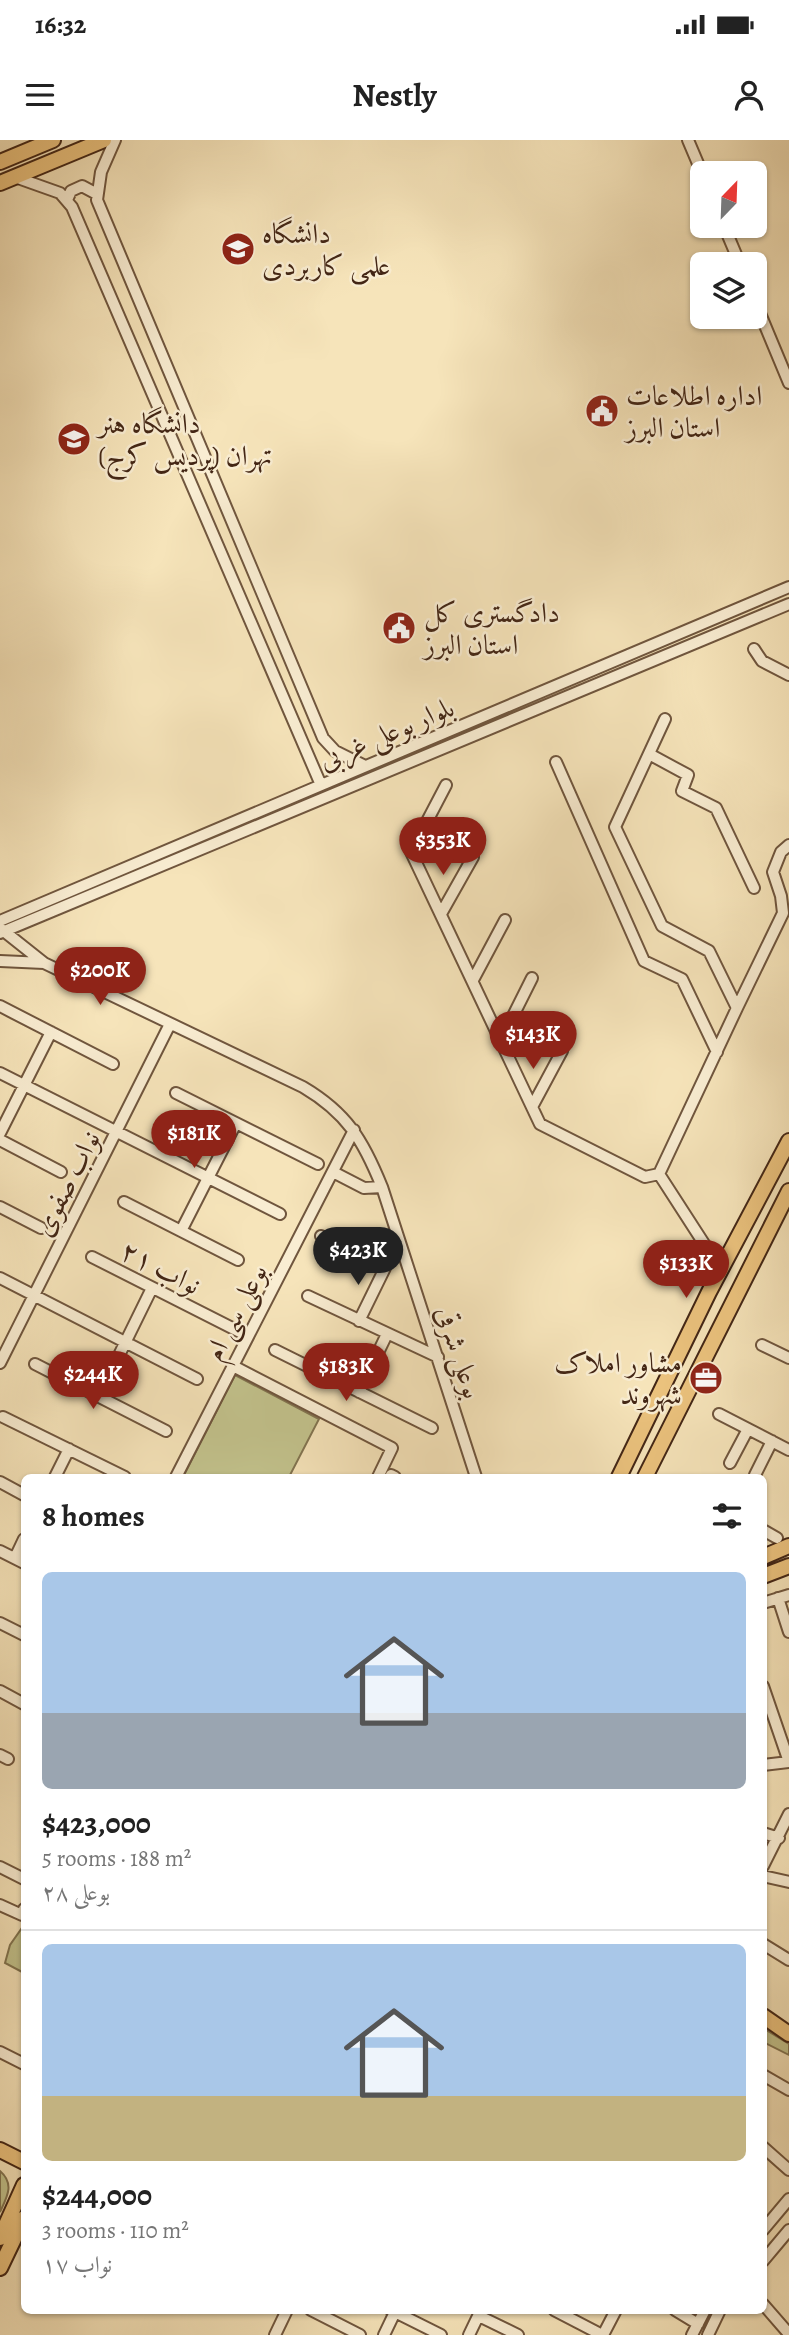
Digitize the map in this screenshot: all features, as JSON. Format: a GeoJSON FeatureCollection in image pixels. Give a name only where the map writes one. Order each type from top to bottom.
{"type":"FeatureCollection","features":[{"type":"Feature","properties":{"kind":"main road"},"geometry":{"type":"LineString","coordinates":[[0,162],[53,140]]}},
{"type":"Feature","properties":{"kind":"main road"},"geometry":{"type":"LineString","coordinates":[[0,183],[104,140]]}},
{"type":"Feature","properties":{"kind":"main road"},"geometry":{"type":"LineString","coordinates":[[620,1474],[721,1270],[789,1141]]}},
{"type":"Feature","properties":{"kind":"main road"},"geometry":{"type":"LineString","coordinates":[[647,1474],[789,1191]]}},
{"type":"Feature","properties":{"kind":"main road"},"geometry":{"type":"LineString","coordinates":[[634,1444],[650,1441],[657,1454]]}},
{"type":"Feature","properties":{"kind":"main road"},"geometry":{"type":"LineString","coordinates":[[767,1554],[783,1542]]}},
{"type":"Feature","properties":{"kind":"main road"},"geometry":{"type":"LineString","coordinates":[[767,1574],[789,1566]]}},
{"type":"Feature","properties":{"kind":"main road"},"geometry":{"type":"LineString","coordinates":[[767,2019],[789,2034]]}},
{"type":"Feature","properties":{"kind":"main road"},"geometry":{"type":"LineString","coordinates":[[0,2150],[21,2160]]}},
{"type":"Feature","properties":{"kind":"main road"},"geometry":{"type":"LineString","coordinates":[[0,2238],[21,2192]]}},
{"type":"Feature","properties":{"kind":"main road"},"geometry":{"type":"LineString","coordinates":[[0,2268],[21,2224]]}},
{"type":"Feature","properties":{"kind":"street"},"geometry":{"type":"LineString","coordinates":[[115,140],[100,172],[97,194],[323,738],[335,751],[363,765]]}},
{"type":"Feature","properties":{"kind":"street"},"geometry":{"type":"LineString","coordinates":[[688,140],[697,161]]}},
{"type":"Feature","properties":{"kind":"street"},"geometry":{"type":"LineString","coordinates":[[15,177],[60,193],[67,200],[321,785]]}},
{"type":"Feature","properties":{"kind":"street"},"geometry":{"type":"LineString","coordinates":[[67,200],[71,191],[82,186],[97,194]]}},
{"type":"Feature","properties":{"kind":"street"},"geometry":{"type":"LineString","coordinates":[[766,329],[789,383]]}},
{"type":"Feature","properties":{"kind":"street","name":"بلوار بوعلی غربی"},"geometry":{"type":"LineString","coordinates":[[1,929],[363,765],[789,587]]}},
{"type":"Feature","properties":{"kind":"street","name":"بلوار بوعلی غربی"},"geometry":{"type":"LineString","coordinates":[[1,929],[789,604]]}},
{"type":"Feature","properties":{"kind":"street"},"geometry":{"type":"LineString","coordinates":[[754,649],[762,660],[789,675]]}},
{"type":"Feature","properties":{"kind":"street"},"geometry":{"type":"LineString","coordinates":[[625,656],[631,670]]}},
{"type":"Feature","properties":{"kind":"street"},"geometry":{"type":"LineString","coordinates":[[665,719],[615,827],[662,926],[709,951],[737,1008]]}},
{"type":"Feature","properties":{"kind":"street"},"geometry":{"type":"LineString","coordinates":[[456,728],[462,741]]}},
{"type":"Feature","properties":{"kind":"street"},"geometry":{"type":"LineString","coordinates":[[649,754],[688,775],[682,791],[716,808],[754,888]]}},
{"type":"Feature","properties":{"kind":"street"},"geometry":{"type":"LineString","coordinates":[[556,762],[644,961],[682,979],[717,1052]]}},
{"type":"Feature","properties":{"kind":"street"},"geometry":{"type":"LineString","coordinates":[[446,785],[411,852],[442,912],[540,1124],[645,1177],[659,1174]]}},
{"type":"Feature","properties":{"kind":"street"},"geometry":{"type":"LineString","coordinates":[[659,1174],[783,913],[773,872],[781,852],[789,845]]}},
{"type":"Feature","properties":{"kind":"street"},"geometry":{"type":"LineString","coordinates":[[442,912],[472,857]]}},
{"type":"Feature","properties":{"kind":"street"},"geometry":{"type":"LineString","coordinates":[[473,980],[505,920]]}},
{"type":"Feature","properties":{"kind":"street"},"geometry":{"type":"LineString","coordinates":[[1,929],[44,963]]}},
{"type":"Feature","properties":{"kind":"street"},"geometry":{"type":"LineString","coordinates":[[0,961],[44,963]]}},
{"type":"Feature","properties":{"kind":"street","name":"بوعلی شرقی"},"geometry":{"type":"LineString","coordinates":[[44,963],[303,1087],[329,1103],[354,1130],[368,1153],[382,1187],[476,1474]]}},
{"type":"Feature","properties":{"kind":"street"},"geometry":{"type":"LineString","coordinates":[[501,1040],[533,978]]}},
{"type":"Feature","properties":{"kind":"street"},"geometry":{"type":"LineString","coordinates":[[0,1006],[113,1064]]}},
{"type":"Feature","properties":{"kind":"street","name":"نواب صفوی"},"geometry":{"type":"LineString","coordinates":[[0,1363],[170,1024]]}},
{"type":"Feature","properties":{"kind":"street"},"geometry":{"type":"LineString","coordinates":[[0,1133],[51,1032]]}},
{"type":"Feature","properties":{"kind":"street"},"geometry":{"type":"LineString","coordinates":[[532,1107],[562,1051]]}},
{"type":"Feature","properties":{"kind":"street"},"geometry":{"type":"LineString","coordinates":[[0,1073],[280,1214]]}},
{"type":"Feature","properties":{"kind":"street"},"geometry":{"type":"LineString","coordinates":[[176,1093],[318,1164]]}},
{"type":"Feature","properties":{"kind":"street"},"geometry":{"type":"LineString","coordinates":[[181,1231],[236,1123]]}},
{"type":"Feature","properties":{"kind":"street","name":"بوعلی سی ام"},"geometry":{"type":"LineString","coordinates":[[178,1474],[354,1130]]}},
{"type":"Feature","properties":{"kind":"street"},"geometry":{"type":"LineString","coordinates":[[0,1140],[61,1172]]}},
{"type":"Feature","properties":{"kind":"street"},"geometry":{"type":"LineString","coordinates":[[332,1172],[364,1188],[382,1187]]}},
{"type":"Feature","properties":{"kind":"street"},"geometry":{"type":"LineString","coordinates":[[659,1174],[721,1270]]}},
{"type":"Feature","properties":{"kind":"street"},"geometry":{"type":"LineString","coordinates":[[124,1202],[238,1260]]}},
{"type":"Feature","properties":{"kind":"street"},"geometry":{"type":"LineString","coordinates":[[0,1207],[41,1228]]}},
{"type":"Feature","properties":{"kind":"street"},"geometry":{"type":"LineString","coordinates":[[321,1236],[385,1268],[359,1321]]}},
{"type":"Feature","properties":{"kind":"street","name":"نواب ۲۱"},"geometry":{"type":"LineString","coordinates":[[92,1257],[248,1336]]}},
{"type":"Feature","properties":{"kind":"street"},"geometry":{"type":"LineString","coordinates":[[0,1278],[197,1379]]}},
{"type":"Feature","properties":{"kind":"street"},"geometry":{"type":"LineString","coordinates":[[99,1396],[152,1287]]}},
{"type":"Feature","properties":{"kind":"street"},"geometry":{"type":"LineString","coordinates":[[308,1296],[438,1357]]}},
{"type":"Feature","properties":{"kind":"street"},"geometry":{"type":"LineString","coordinates":[[359,1392],[387,1334]]}},
{"type":"Feature","properties":{"kind":"street"},"geometry":{"type":"LineString","coordinates":[[762,1345],[789,1358]]}},
{"type":"Feature","properties":{"kind":"street"},"geometry":{"type":"LineString","coordinates":[[275,1350],[432,1428]]}},
{"type":"Feature","properties":{"kind":"street"},"geometry":{"type":"LineString","coordinates":[[35,1364],[166,1430]]}},
{"type":"Feature","properties":{"kind":"street"},"geometry":{"type":"LineString","coordinates":[[233,1366],[392,1448],[379,1474]]}},
{"type":"Feature","properties":{"kind":"street"},"geometry":{"type":"LineString","coordinates":[[719,1414],[789,1450]]}},
{"type":"Feature","properties":{"kind":"street"},"geometry":{"type":"LineString","coordinates":[[3,1417],[119,1474]]}},
{"type":"Feature","properties":{"kind":"street"},"geometry":{"type":"LineString","coordinates":[[730,1463],[748,1429]]}},
{"type":"Feature","properties":{"kind":"street"},"geometry":{"type":"LineString","coordinates":[[756,1474],[772,1441]]}},
{"type":"Feature","properties":{"kind":"street"},"geometry":{"type":"LineString","coordinates":[[57,1474],[69,1450]]}},
{"type":"Feature","properties":{"kind":"street"},"geometry":{"type":"LineString","coordinates":[[0,1482],[21,1493]]}},
{"type":"Feature","properties":{"kind":"street"},"geometry":{"type":"LineString","coordinates":[[767,1532],[783,1542]]}},
{"type":"Feature","properties":{"kind":"street"},"geometry":{"type":"LineString","coordinates":[[0,1551],[20,1560]]}},
{"type":"Feature","properties":{"kind":"street"},"geometry":{"type":"LineString","coordinates":[[767,1602],[784,1596],[789,1632]]}},
{"type":"Feature","properties":{"kind":"street"},"geometry":{"type":"LineString","coordinates":[[0,1623],[21,1634]]}},
{"type":"Feature","properties":{"kind":"street"},"geometry":{"type":"LineString","coordinates":[[0,1692],[21,1702]]}},
{"type":"Feature","properties":{"kind":"street"},"geometry":{"type":"LineString","coordinates":[[767,1698],[789,1762],[767,1765]]}},
{"type":"Feature","properties":{"kind":"street"},"geometry":{"type":"LineString","coordinates":[[767,1859],[788,1818]]}},
{"type":"Feature","properties":{"kind":"street"},"geometry":{"type":"LineString","coordinates":[[767,1834],[779,1838]]}},
{"type":"Feature","properties":{"kind":"street"},"geometry":{"type":"LineString","coordinates":[[0,1867],[21,1878]]}},
{"type":"Feature","properties":{"kind":"street"},"geometry":{"type":"LineString","coordinates":[[767,1877],[789,1882]]}},
{"type":"Feature","properties":{"kind":"street"},"geometry":{"type":"LineString","coordinates":[[0,1905],[21,1915]]}},
{"type":"Feature","properties":{"kind":"street"},"geometry":{"type":"LineString","coordinates":[[767,1946],[789,1960]]}},
{"type":"Feature","properties":{"kind":"street"},"geometry":{"type":"LineString","coordinates":[[0,2052],[21,2062]]}},
{"type":"Feature","properties":{"kind":"street"},"geometry":{"type":"LineString","coordinates":[[767,2077],[789,2090]]}},
{"type":"Feature","properties":{"kind":"street"},"geometry":{"type":"LineString","coordinates":[[767,2151],[789,2170]]}},
{"type":"Feature","properties":{"kind":"street"},"geometry":{"type":"LineString","coordinates":[[767,2225],[789,2199]]}},
{"type":"Feature","properties":{"kind":"street"},"geometry":{"type":"LineString","coordinates":[[767,2256],[789,2230]]}},
{"type":"Feature","properties":{"kind":"street"},"geometry":{"type":"LineString","coordinates":[[767,2308],[787,2328]]}},
{"type":"Feature","properties":{"kind":"street"},"geometry":{"type":"LineString","coordinates":[[275,2335],[286,2314]]}},
{"type":"Feature","properties":{"kind":"street"},"geometry":{"type":"LineString","coordinates":[[319,2314],[360,2335]]}},
{"type":"Feature","properties":{"kind":"street"},"geometry":{"type":"LineString","coordinates":[[384,2335],[393,2314]]}},
{"type":"Feature","properties":{"kind":"street"},"geometry":{"type":"LineString","coordinates":[[400,2314],[441,2335]]}},
{"type":"Feature","properties":{"kind":"street"},"geometry":{"type":"LineString","coordinates":[[469,2335],[480,2314]]}},
{"type":"Feature","properties":{"kind":"street"},"geometry":{"type":"LineString","coordinates":[[482,2314],[518,2335]]}},
{"type":"Feature","properties":{"kind":"street"},"geometry":{"type":"LineString","coordinates":[[562,2314],[602,2335],[614,2314]]}},
{"type":"Feature","properties":{"kind":"street"},"geometry":{"type":"LineString","coordinates":[[682,2314],[698,2324]]}},
{"type":"Feature","properties":{"kind":"street"},"geometry":{"type":"LineString","coordinates":[[692,2335],[703,2314]]}},
{"type":"Feature","properties":{"kind":"street"},"geometry":{"type":"LineString","coordinates":[[708,2335],[718,2314]]}},
{"type":"Feature","properties":{"kind":"green space"},"geometry":{"type":"Polygon","coordinates":[[[235,1375],[319,1419],[291,1474],[185,1474],[235,1375]]]}},
{"type":"Feature","properties":{"kind":"green space"},"geometry":{"type":"Polygon","coordinates":[[[21,1929],[21,1971],[5,1963],[10,1945],[21,1929]]]}},
{"type":"Feature","properties":{"kind":"green space"},"geometry":{"type":"Polygon","coordinates":[[[767,2030],[789,2044],[789,2055],[767,2044],[767,2030]]]}},
{"type":"Feature","properties":{"kind":"green space"},"geometry":{"type":"Polygon","coordinates":[[[0,2171],[8,2186],[0,2212],[0,2171]]]}},
{"type":"Feature","properties":{"kind":"place","name":"دانشگاه علمی کاربردی"},"geometry":{"type":"Point","coordinates":[238,249]}},
{"type":"Feature","properties":{"kind":"place","name":"اداره اطلاعات استان البرز"},"geometry":{"type":"Point","coordinates":[602,411]}},
{"type":"Feature","properties":{"kind":"place","name":"دانشگاه هنر تهران (پردیس کرج)"},"geometry":{"type":"Point","coordinates":[74,439]}},
{"type":"Feature","properties":{"kind":"place","name":"دادگستری کل استان البرز"},"geometry":{"type":"Point","coordinates":[399,628]}},
{"type":"Feature","properties":{"kind":"place","name":"مشاور املاک شهروند"},"geometry":{"type":"Point","coordinates":[706,1378]}}]}
